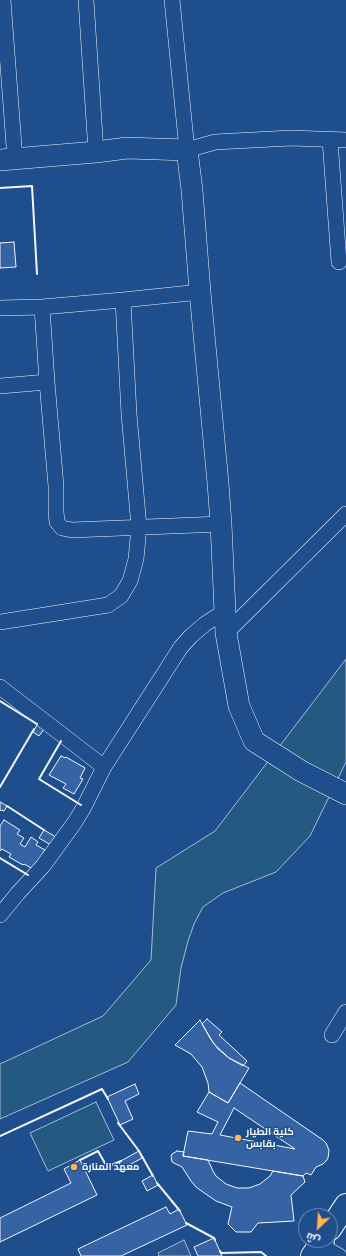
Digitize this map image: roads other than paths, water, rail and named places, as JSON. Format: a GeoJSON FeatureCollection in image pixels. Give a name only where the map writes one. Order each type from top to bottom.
{"type":"FeatureCollection","features":[{"type":"Feature","properties":{"kind":"main road"},"geometry":{"type":"LineString","coordinates":[[338,1217],[346,1205]]}},
{"type":"Feature","properties":{"kind":"street"},"geometry":{"type":"LineString","coordinates":[[3,0],[8,159],[127,148],[187,150],[215,142],[291,138],[346,140]]}},
{"type":"Feature","properties":{"kind":"street"},"geometry":{"type":"LineString","coordinates":[[86,0],[96,152]]}},
{"type":"Feature","properties":{"kind":"street"},"geometry":{"type":"LineString","coordinates":[[172,0],[192,190],[221,524],[226,633],[239,706],[254,741],[301,771],[346,794]]}},
{"type":"Feature","properties":{"kind":"street"},"geometry":{"type":"LineString","coordinates":[[330,140],[339,262]]}},
{"type":"Feature","properties":{"kind":"street"},"geometry":{"type":"LineString","coordinates":[[0,308],[123,300],[200,292]]}},
{"type":"Feature","properties":{"kind":"street"},"geometry":{"type":"LineString","coordinates":[[0,622],[108,605],[121,596],[130,581],[136,559],[139,527],[129,414],[123,300]]}},
{"type":"Feature","properties":{"kind":"street"},"geometry":{"type":"LineString","coordinates":[[42,306],[56,486],[57,522],[62,528],[72,530],[221,524]]}},
{"type":"Feature","properties":{"kind":"street"},"geometry":{"type":"LineString","coordinates":[[0,386],[47,382]]}},
{"type":"Feature","properties":{"kind":"street"},"geometry":{"type":"LineString","coordinates":[[226,633],[346,514]]}},
{"type":"Feature","properties":{"kind":"street"},"geometry":{"type":"LineString","coordinates":[[0,915],[18,892],[43,866],[75,822],[104,767],[182,647],[191,636],[205,624],[225,611]]}},
{"type":"Feature","properties":{"kind":"street"},"geometry":{"type":"LineString","coordinates":[[0,687],[104,767]]}},
{"type":"Feature","properties":{"kind":"street"},"geometry":{"type":"LineString","coordinates":[[332,1036],[346,1012]]}},
{"type":"Feature","properties":{"kind":"street"},"geometry":{"type":"LineString","coordinates":[[329,1248],[339,1256]]}},
{"type":"Feature","properties":{"kind":"place","name":"كلية الطيار بقابس"},"geometry":{"type":"Point","coordinates":[238,1138]}},
{"type":"Feature","properties":{"kind":"place","name":"معهد المنارة"},"geometry":{"type":"Point","coordinates":[74,1167]}}]}
